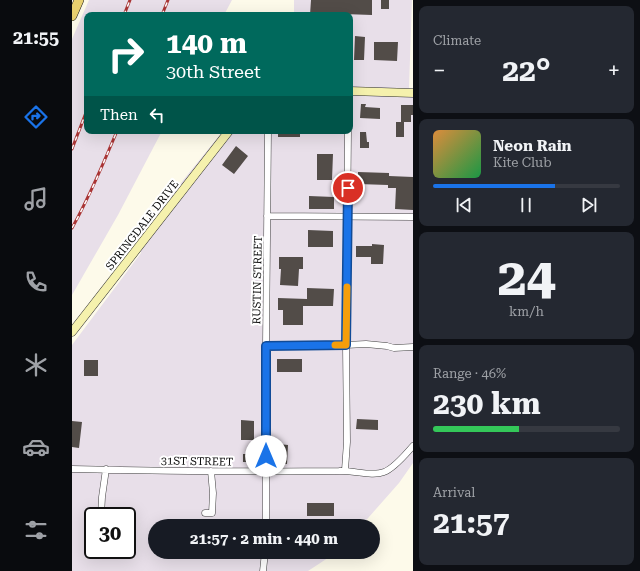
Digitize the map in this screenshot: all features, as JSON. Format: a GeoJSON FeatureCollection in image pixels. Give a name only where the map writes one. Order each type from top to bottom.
{"type":"FeatureCollection","features":[{"type":"Feature","properties":{"kind":"main road"},"geometry":{"type":"LineString","coordinates":[[72,16],[79,0]]}},
{"type":"Feature","properties":{"kind":"street"},"geometry":{"type":"LineString","coordinates":[[353,91],[413,93]]}},
{"type":"Feature","properties":{"kind":"street","name":"SPRINGDALE DRIVE"},"geometry":{"type":"LineString","coordinates":[[72,332],[226,134]]}},
{"type":"Feature","properties":{"kind":"street","name":"RUSTIN STREET"},"geometry":{"type":"LineString","coordinates":[[266,519],[268,134]]}},
{"type":"Feature","properties":{"kind":"street"},"geometry":{"type":"LineString","coordinates":[[346,470],[348,134]]}},
{"type":"Feature","properties":{"kind":"street"},"geometry":{"type":"LineString","coordinates":[[267,216],[413,217]]}},
{"type":"Feature","properties":{"kind":"street"},"geometry":{"type":"LineString","coordinates":[[266,346],[366,344],[394,348],[413,347]]}},
{"type":"Feature","properties":{"kind":"street","name":"31ST STREET"},"geometry":{"type":"LineString","coordinates":[[72,468],[106,470],[266,472],[346,470],[379,474],[386,472],[413,446]]}},
{"type":"Feature","properties":{"kind":"street"},"geometry":{"type":"LineString","coordinates":[[101,507],[106,470]]}},
{"type":"Feature","properties":{"kind":"street"},"geometry":{"type":"LineString","coordinates":[[205,513],[212,513],[213,493],[211,471]]}},
{"type":"Feature","properties":{"kind":"street"},"geometry":{"type":"LineString","coordinates":[[263,571],[264,559]]}},
{"type":"Feature","properties":{"kind":"shaded area"},"geometry":{"type":"Polygon","coordinates":[[[89,0],[232,0],[226,12],[84,12],[84,134],[160,134],[118,215],[72,295],[72,39],[89,0]]]}},
{"type":"Feature","properties":{"kind":"shaded area"},"geometry":{"type":"Polygon","coordinates":[[[294,0],[412,0],[409,88],[413,89],[413,463],[399,483],[367,519],[148,519],[148,559],[326,559],[308,571],[72,571],[72,345],[141,253],[139,240],[184,179],[221,134],[353,134],[353,12],[294,12],[294,0]]]}},
{"type":"Feature","properties":{"kind":"building"},"geometry":{"type":"Polygon","coordinates":[[[311,0],[372,0],[372,15],[353,14],[353,12],[310,12],[311,0]]]}},
{"type":"Feature","properties":{"kind":"building"},"geometry":{"type":"Polygon","coordinates":[[[381,0],[389,0],[389,9],[381,9],[381,0]]]}},
{"type":"Feature","properties":{"kind":"building"},"geometry":{"type":"Polygon","coordinates":[[[355,36],[365,37],[364,60],[354,60],[355,36]]]}},
{"type":"Feature","properties":{"kind":"building"},"geometry":{"type":"Polygon","coordinates":[[[374,42],[398,42],[397,61],[374,60],[374,42]]]}},
{"type":"Feature","properties":{"kind":"building"},"geometry":{"type":"Polygon","coordinates":[[[361,104],[366,104],[365,107],[380,108],[380,119],[360,118],[361,104]]]}},
{"type":"Feature","properties":{"kind":"building"},"geometry":{"type":"Polygon","coordinates":[[[401,105],[413,105],[413,115],[411,115],[411,122],[404,122],[404,137],[396,137],[396,122],[401,122],[401,105]]]}},
{"type":"Feature","properties":{"kind":"building"},"geometry":{"type":"Polygon","coordinates":[[[360,132],[366,132],[369,148],[360,148],[360,132]]]}},
{"type":"Feature","properties":{"kind":"building"},"geometry":{"type":"Polygon","coordinates":[[[278,134],[300,134],[300,137],[278,137],[278,134]]]}},
{"type":"Feature","properties":{"kind":"building"},"geometry":{"type":"Polygon","coordinates":[[[236,146],[248,156],[234,174],[222,165],[236,146]]]}},
{"type":"Feature","properties":{"kind":"building"},"geometry":{"type":"Polygon","coordinates":[[[317,154],[333,154],[332,180],[317,180],[317,154]]]}},
{"type":"Feature","properties":{"kind":"building"},"geometry":{"type":"Polygon","coordinates":[[[358,172],[389,173],[389,176],[413,177],[413,210],[395,209],[396,188],[388,188],[388,185],[358,184],[358,172]]]}},
{"type":"Feature","properties":{"kind":"building"},"geometry":{"type":"Polygon","coordinates":[[[309,196],[334,197],[334,209],[309,209],[309,196]]]}},
{"type":"Feature","properties":{"kind":"building"},"geometry":{"type":"Polygon","coordinates":[[[308,230],[333,231],[333,247],[308,247],[308,230]]]}},
{"type":"Feature","properties":{"kind":"building"},"geometry":{"type":"Polygon","coordinates":[[[372,244],[384,245],[383,264],[371,264],[371,257],[356,257],[356,246],[372,246],[372,244]]]}},
{"type":"Feature","properties":{"kind":"building"},"geometry":{"type":"Polygon","coordinates":[[[279,257],[303,257],[303,269],[299,269],[298,286],[280,285],[281,269],[279,269],[279,257]]]}},
{"type":"Feature","properties":{"kind":"building"},"geometry":{"type":"Polygon","coordinates":[[[307,288],[334,289],[333,306],[303,306],[303,325],[283,325],[283,310],[278,310],[278,298],[307,299],[307,288]]]}},
{"type":"Feature","properties":{"kind":"building"},"geometry":{"type":"Polygon","coordinates":[[[277,359],[302,359],[302,372],[277,372],[277,359]]]}},
{"type":"Feature","properties":{"kind":"building"},"geometry":{"type":"Polygon","coordinates":[[[84,360],[98,360],[98,376],[84,376],[84,360]]]}},
{"type":"Feature","properties":{"kind":"building"},"geometry":{"type":"Polygon","coordinates":[[[357,419],[378,420],[378,430],[356,429],[357,419]]]}},
{"type":"Feature","properties":{"kind":"building"},"geometry":{"type":"Polygon","coordinates":[[[241,420],[254,421],[254,440],[241,440],[241,420]]]}},
{"type":"Feature","properties":{"kind":"building"},"geometry":{"type":"Polygon","coordinates":[[[72,421],[82,422],[79,448],[72,447],[72,421]]]}},
{"type":"Feature","properties":{"kind":"building"},"geometry":{"type":"Polygon","coordinates":[[[278,444],[288,445],[287,464],[277,464],[278,444]]]}},
{"type":"Feature","properties":{"kind":"building"},"geometry":{"type":"Polygon","coordinates":[[[243,454],[249,454],[249,462],[243,462],[243,454]]]}},
{"type":"Feature","properties":{"kind":"building"},"geometry":{"type":"Polygon","coordinates":[[[307,503],[334,503],[334,516],[307,516],[307,503]]]}},
{"type":"Feature","properties":{"kind":"railway"},"geometry":{"type":"LineString","coordinates":[[125,12],[130,0]]}},
{"type":"Feature","properties":{"kind":"railway"},"geometry":{"type":"LineString","coordinates":[[163,12],[168,0]]}},
{"type":"Feature","properties":{"kind":"railway"},"geometry":{"type":"LineString","coordinates":[[72,149],[84,118]]}},
{"type":"Feature","properties":{"kind":"railway"},"geometry":{"type":"LineString","coordinates":[[72,228],[79,216],[116,134]]}},
{"type":"Feature","properties":{"kind":"slow traffic"},"geometry":{"type":"LineString","coordinates":[[335,345],[346,345],[347,287]]}},
{"type":"Feature","properties":{"kind":"route"},"geometry":{"type":"LineString","coordinates":[[266,456],[266,346],[346,345],[348,188]]}}]}
